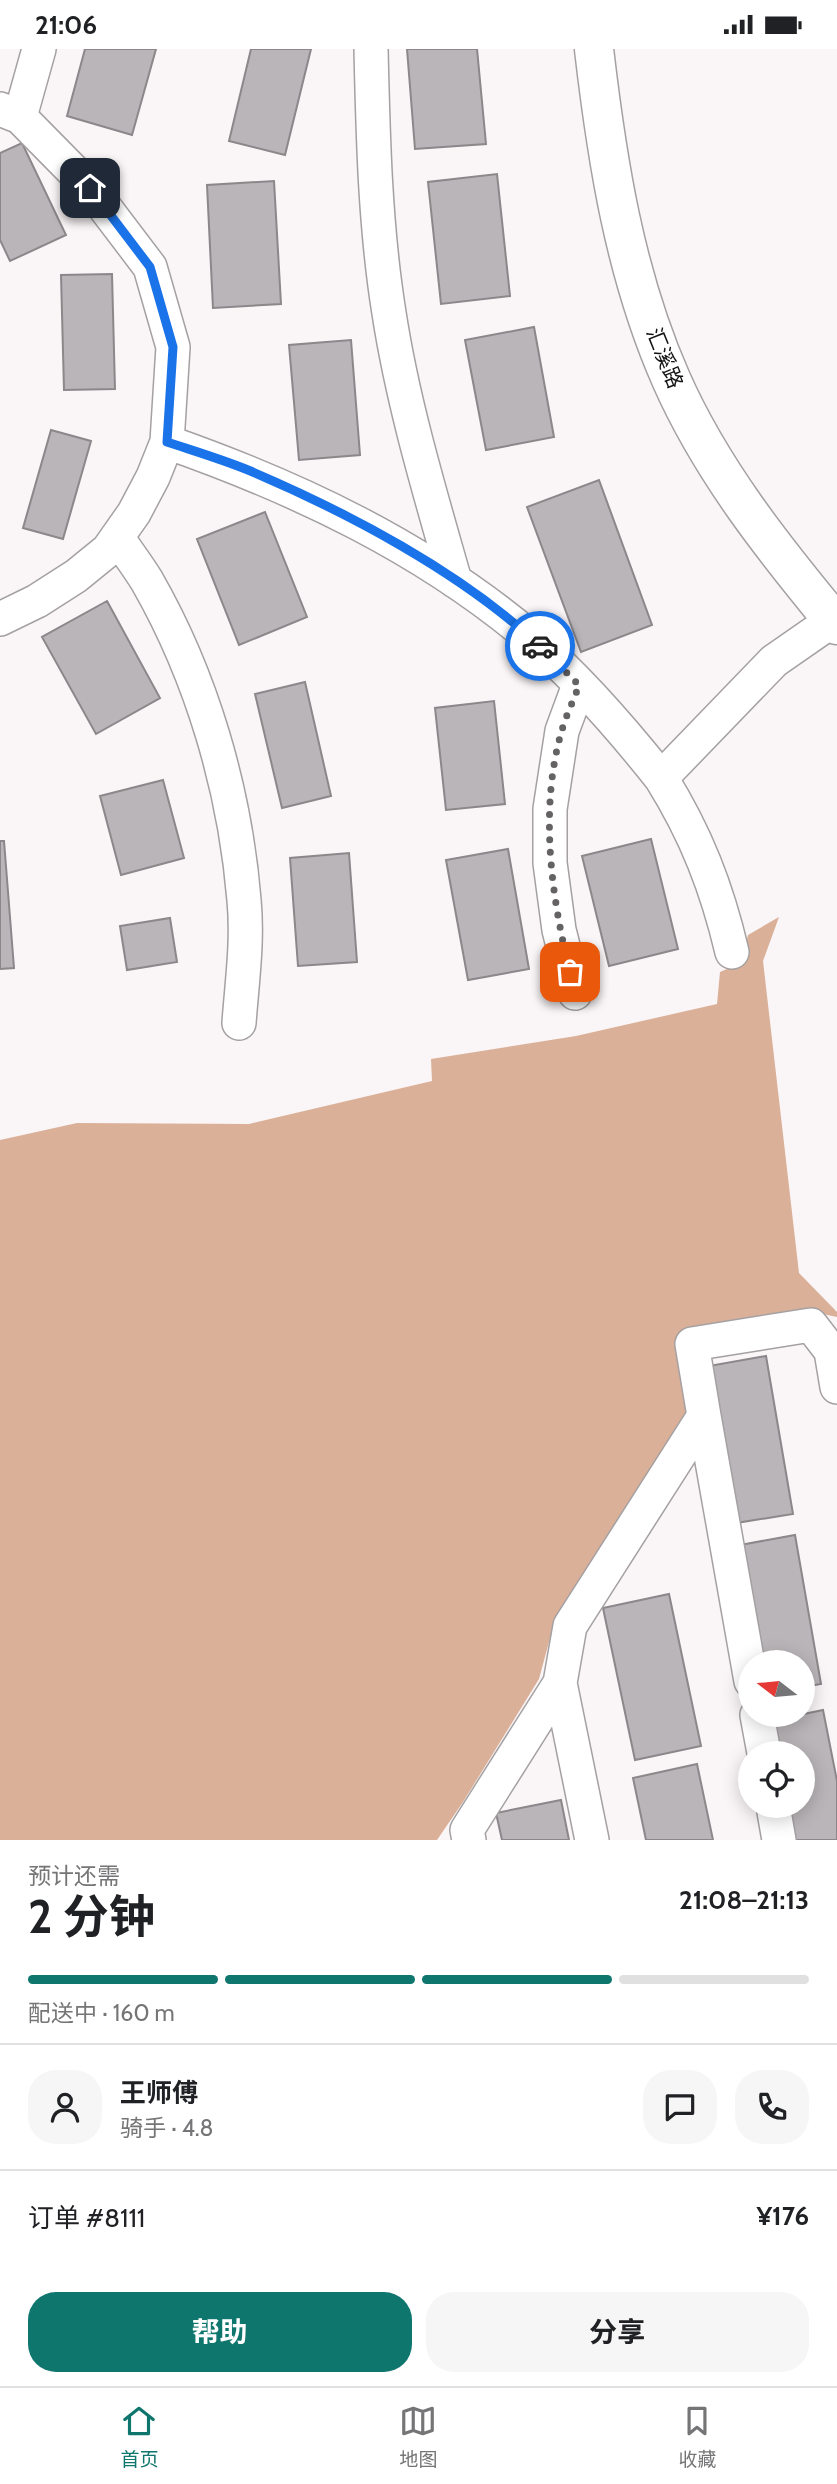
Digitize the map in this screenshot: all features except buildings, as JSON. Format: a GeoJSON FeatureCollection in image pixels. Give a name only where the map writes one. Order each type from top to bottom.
{"type":"FeatureCollection","features":[{"type":"Feature","properties":{"kind":"street"},"geometry":{"type":"LineString","coordinates":[[0,619],[37,601],[76,576],[108,550],[134,513],[167,442],[173,347],[150,267],[90,188],[10,113],[39,49]]}},
{"type":"Feature","properties":{"kind":"street"},"geometry":{"type":"LineString","coordinates":[[371,49],[379,235],[389,314],[417,445],[454,581]]}},
{"type":"Feature","properties":{"kind":"street","name":"汇溪路"},"geometry":{"type":"LineString","coordinates":[[594,49],[600,106],[628,256],[671,379],[730,486],[781,557],[835,622]]}},
{"type":"Feature","properties":{"kind":"street"},"geometry":{"type":"LineString","coordinates":[[167,442],[246,470],[312,499],[388,540],[454,581],[532,639],[579,685],[661,778],[675,799],[708,866],[722,905],[732,951]]}},
{"type":"Feature","properties":{"kind":"street"},"geometry":{"type":"LineString","coordinates":[[117,537],[146,581],[177,643],[204,706],[220,762],[235,836],[244,901],[244,963],[239,1023]]}},
{"type":"Feature","properties":{"kind":"street"},"geometry":{"type":"LineString","coordinates":[[661,778],[774,661],[835,622]]}},
{"type":"Feature","properties":{"kind":"street"},"geometry":{"type":"LineString","coordinates":[[575,993],[559,930],[552,876],[550,809],[562,731],[579,685]]}},
{"type":"Feature","properties":{"kind":"street"},"geometry":{"type":"LineString","coordinates":[[746,1650],[692,1344],[811,1325],[831,1352],[837,1387]]}},
{"type":"Feature","properties":{"kind":"street"},"geometry":{"type":"LineString","coordinates":[[592,1840],[560,1683],[570,1626],[704,1416]]}},
{"type":"Feature","properties":{"kind":"street"},"geometry":{"type":"LineString","coordinates":[[469,1840],[467,1830],[560,1683]]}},
{"type":"Feature","properties":{"kind":"street"},"geometry":{"type":"LineString","coordinates":[[775,1818],[779,1840]]}},
{"type":"Feature","properties":{"kind":"shaded area"},"geometry":{"type":"Polygon","coordinates":[[[779,917],[763,961],[799,1273],[837,1312],[837,1317],[808,1311],[677,1335],[689,1413],[556,1616],[539,1679],[437,1840],[0,1840],[0,1140],[77,1123],[249,1124],[432,1081],[431,1059],[576,1036],[717,1004],[720,972],[741,963],[748,935],[779,917]]]}},
{"type":"Feature","properties":{"kind":"way so far"},"geometry":{"type":"LineString","coordinates":[[540,646],[579,685],[562,731],[550,809],[550,863],[559,930],[570,972]]}},
{"type":"Feature","properties":{"kind":"route"},"geometry":{"type":"LineString","coordinates":[[90,188],[150,267],[173,347],[167,442],[246,470],[312,499],[365,527],[412,553],[454,581],[540,646]]}}]}
